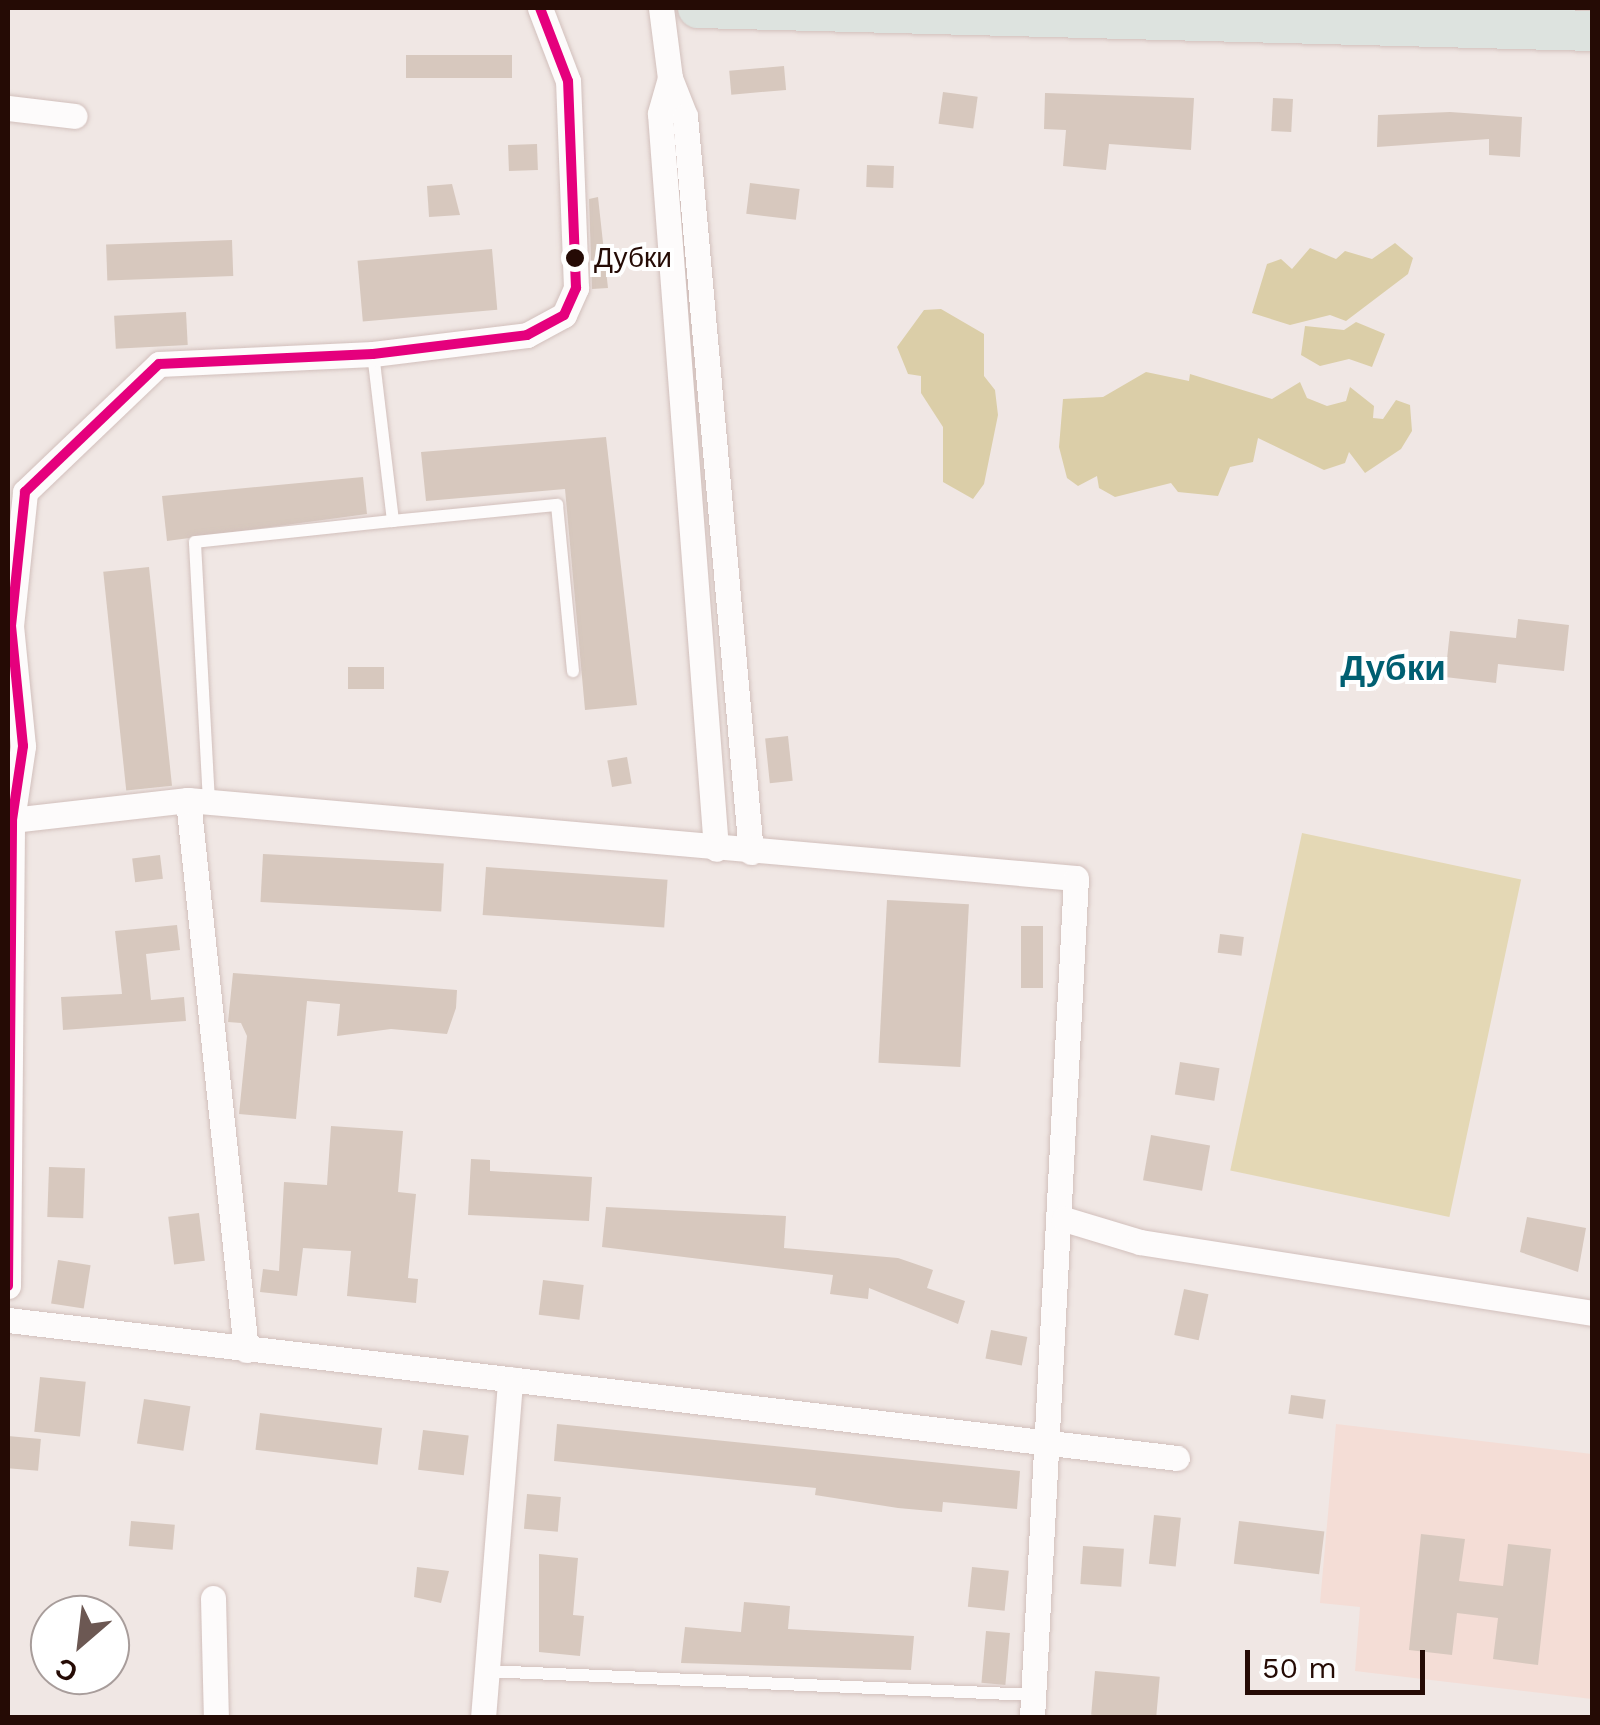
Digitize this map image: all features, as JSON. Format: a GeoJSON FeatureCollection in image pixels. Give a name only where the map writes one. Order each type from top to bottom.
{"type":"FeatureCollection","features":[{"type":"Feature","properties":{"kind":"main road"},"geometry":{"type":"LineString","coordinates":[[698,8],[1592,31]]}},
{"type":"Feature","properties":{"kind":"street"},"geometry":{"type":"LineString","coordinates":[[8,1286],[12,820],[23,746],[11,626],[16,489],[159,364],[373,354],[527,336],[564,315],[576,288],[568,80],[540,8]]}},
{"type":"Feature","properties":{"kind":"street"},"geometry":{"type":"LineString","coordinates":[[661,8],[670,78],[685,116],[751,852]]}},
{"type":"Feature","properties":{"kind":"street"},"geometry":{"type":"LineString","coordinates":[[670,78],[660,114],[716,849]]}},
{"type":"Feature","properties":{"kind":"street"},"geometry":{"type":"LineString","coordinates":[[8,108],[76,116]]}},
{"type":"Feature","properties":{"kind":"street"},"geometry":{"type":"LineString","coordinates":[[198,802],[246,1350]]}},
{"type":"Feature","properties":{"kind":"street"},"geometry":{"type":"LineString","coordinates":[[12,820],[198,802],[1076,878],[1064,1219],[1043,1438],[1032,1706]]}},
{"type":"Feature","properties":{"kind":"street"},"geometry":{"type":"LineString","coordinates":[[1064,1219],[1140,1242],[1592,1313]]}},
{"type":"Feature","properties":{"kind":"street"},"geometry":{"type":"LineString","coordinates":[[8,1320],[1043,1438],[1176,1458]]}},
{"type":"Feature","properties":{"kind":"street"},"geometry":{"type":"LineString","coordinates":[[483,1718],[510,1379]]}},
{"type":"Feature","properties":{"kind":"street"},"geometry":{"type":"LineString","coordinates":[[212,1598],[216,1718]]}},
{"type":"Feature","properties":{"kind":"lane"},"geometry":{"type":"LineString","coordinates":[[373,354],[393,520]]}},
{"type":"Feature","properties":{"kind":"lane"},"geometry":{"type":"LineString","coordinates":[[198,802],[195,542],[557,506],[573,671]]}},
{"type":"Feature","properties":{"kind":"lane"},"geometry":{"type":"LineString","coordinates":[[486,1671],[1032,1706]]}},
{"type":"Feature","properties":{"kind":"shaded area"},"geometry":{"type":"Polygon","coordinates":[[[1395,243],[1413,258],[1408,274],[1346,321],[1330,315],[1290,325],[1252,313],[1267,264],[1281,259],[1292,269],[1310,248],[1336,259],[1345,251],[1372,259],[1395,243]]]}},
{"type":"Feature","properties":{"kind":"shaded area"},"geometry":{"type":"Polygon","coordinates":[[[941,309],[984,334],[984,376],[995,390],[998,415],[984,484],[973,499],[943,482],[943,427],[921,393],[921,376],[908,374],[897,347],[924,310],[941,309]]]}},
{"type":"Feature","properties":{"kind":"shaded area"},"geometry":{"type":"Polygon","coordinates":[[[1356,322],[1385,334],[1372,367],[1349,359],[1320,366],[1301,355],[1305,326],[1344,330],[1356,322]]]}},
{"type":"Feature","properties":{"kind":"shaded area"},"geometry":{"type":"Polygon","coordinates":[[[1146,372],[1189,381],[1190,374],[1272,399],[1300,382],[1307,398],[1327,406],[1346,401],[1350,387],[1374,406],[1373,418],[1383,419],[1396,400],[1410,405],[1412,431],[1401,449],[1365,473],[1349,452],[1345,463],[1324,470],[1258,438],[1253,462],[1230,467],[1218,496],[1178,492],[1171,483],[1115,497],[1099,488],[1097,476],[1078,486],[1067,478],[1059,447],[1063,399],[1103,397],[1146,372]]]}},
{"type":"Feature","properties":{"kind":"shaded area"},"geometry":{"type":"Polygon","coordinates":[[[1302,833],[1521,880],[1449,1217],[1230,1170],[1302,833]]]}},
{"type":"Feature","properties":{"kind":"shaded area"},"geometry":{"type":"Polygon","coordinates":[[[1336,1424],[1592,1454],[1592,1699],[1355,1671],[1360,1607],[1320,1603],[1336,1424]]]}},
{"type":"Feature","properties":{"kind":"building"},"geometry":{"type":"Polygon","coordinates":[[[406,55],[512,55],[512,78],[406,78],[406,55]]]}},
{"type":"Feature","properties":{"kind":"building"},"geometry":{"type":"Polygon","coordinates":[[[784,66],[786,90],[731,95],[729,71],[784,66]]]}},
{"type":"Feature","properties":{"kind":"building"},"geometry":{"type":"Polygon","coordinates":[[[943,92],[978,97],[973,129],[939,124],[943,92]]]}},
{"type":"Feature","properties":{"kind":"building"},"geometry":{"type":"Polygon","coordinates":[[[1045,93],[1194,98],[1191,150],[1109,144],[1106,170],[1063,166],[1066,130],[1044,129],[1045,93]]]}},
{"type":"Feature","properties":{"kind":"building"},"geometry":{"type":"Polygon","coordinates":[[[1273,98],[1293,99],[1291,132],[1271,131],[1273,98]]]}},
{"type":"Feature","properties":{"kind":"building"},"geometry":{"type":"Polygon","coordinates":[[[1450,112],[1522,117],[1520,157],[1489,155],[1489,139],[1377,147],[1378,115],[1450,112]]]}},
{"type":"Feature","properties":{"kind":"building"},"geometry":{"type":"Polygon","coordinates":[[[537,144],[538,170],[509,171],[508,145],[537,144]]]}},
{"type":"Feature","properties":{"kind":"building"},"geometry":{"type":"Polygon","coordinates":[[[867,165],[894,166],[893,188],[866,187],[867,165]]]}},
{"type":"Feature","properties":{"kind":"building"},"geometry":{"type":"Polygon","coordinates":[[[750,183],[800,189],[796,220],[746,214],[750,183]]]}},
{"type":"Feature","properties":{"kind":"building"},"geometry":{"type":"Polygon","coordinates":[[[452,184],[460,215],[429,217],[427,186],[452,184]]]}},
{"type":"Feature","properties":{"kind":"building"},"geometry":{"type":"Polygon","coordinates":[[[598,197],[608,288],[592,289],[589,199],[598,197]]]}},
{"type":"Feature","properties":{"kind":"building"},"geometry":{"type":"Polygon","coordinates":[[[232,240],[233,276],[107,280],[106,244],[232,240]]]}},
{"type":"Feature","properties":{"kind":"building"},"geometry":{"type":"Polygon","coordinates":[[[492,249],[497,310],[363,322],[358,261],[492,249]]]}},
{"type":"Feature","properties":{"kind":"building"},"geometry":{"type":"Polygon","coordinates":[[[186,312],[188,345],[116,349],[114,316],[186,312]]]}},
{"type":"Feature","properties":{"kind":"building"},"geometry":{"type":"Polygon","coordinates":[[[606,437],[637,705],[585,710],[565,489],[426,501],[421,452],[606,437]]]}},
{"type":"Feature","properties":{"kind":"building"},"geometry":{"type":"Polygon","coordinates":[[[363,477],[367,514],[167,541],[162,496],[363,477]]]}},
{"type":"Feature","properties":{"kind":"building"},"geometry":{"type":"Polygon","coordinates":[[[149,567],[172,786],[126,791],[103,572],[149,567]]]}},
{"type":"Feature","properties":{"kind":"building"},"geometry":{"type":"Polygon","coordinates":[[[1518,619],[1569,625],[1564,671],[1498,664],[1496,683],[1445,677],[1450,631],[1516,638],[1518,619]]]}},
{"type":"Feature","properties":{"kind":"building"},"geometry":{"type":"Polygon","coordinates":[[[348,667],[384,667],[384,689],[348,689],[348,667]]]}},
{"type":"Feature","properties":{"kind":"building"},"geometry":{"type":"Polygon","coordinates":[[[788,736],[793,781],[770,783],[765,738],[788,736]]]}},
{"type":"Feature","properties":{"kind":"building"},"geometry":{"type":"Polygon","coordinates":[[[627,757],[632,784],[612,787],[607,760],[627,757]]]}},
{"type":"Feature","properties":{"kind":"building"},"geometry":{"type":"Polygon","coordinates":[[[263,854],[444,863],[441,911],[260,902],[263,854]]]}},
{"type":"Feature","properties":{"kind":"building"},"geometry":{"type":"Polygon","coordinates":[[[160,855],[163,879],[135,882],[132,858],[160,855]]]}},
{"type":"Feature","properties":{"kind":"building"},"geometry":{"type":"Polygon","coordinates":[[[486,867],[668,880],[664,928],[483,915],[486,867]]]}},
{"type":"Feature","properties":{"kind":"building"},"geometry":{"type":"Polygon","coordinates":[[[887,900],[969,904],[960,1067],[878,1063],[887,900]]]}},
{"type":"Feature","properties":{"kind":"building"},"geometry":{"type":"Polygon","coordinates":[[[177,925],[180,950],[146,954],[151,1000],[184,997],[186,1021],[63,1030],[61,997],[122,994],[115,931],[177,925]]]}},
{"type":"Feature","properties":{"kind":"building"},"geometry":{"type":"Polygon","coordinates":[[[1021,926],[1043,926],[1043,988],[1021,988],[1021,926]]]}},
{"type":"Feature","properties":{"kind":"building"},"geometry":{"type":"Polygon","coordinates":[[[1220,934],[1244,937],[1242,956],[1218,953],[1220,934]]]}},
{"type":"Feature","properties":{"kind":"building"},"geometry":{"type":"Polygon","coordinates":[[[233,973],[457,990],[456,1008],[447,1034],[391,1029],[337,1036],[340,1004],[307,1001],[296,1119],[239,1114],[247,1036],[241,1023],[228,1022],[233,973]]]}},
{"type":"Feature","properties":{"kind":"building"},"geometry":{"type":"Polygon","coordinates":[[[1180,1062],[1220,1068],[1214,1101],[1175,1095],[1180,1062]]]}},
{"type":"Feature","properties":{"kind":"building"},"geometry":{"type":"Polygon","coordinates":[[[331,1126],[403,1131],[398,1192],[416,1194],[408,1278],[418,1279],[416,1303],[347,1296],[351,1251],[303,1248],[297,1296],[260,1292],[263,1269],[279,1271],[284,1182],[327,1185],[331,1126]]]}},
{"type":"Feature","properties":{"kind":"building"},"geometry":{"type":"Polygon","coordinates":[[[1151,1135],[1210,1145],[1202,1191],[1143,1180],[1151,1135]]]}},
{"type":"Feature","properties":{"kind":"building"},"geometry":{"type":"Polygon","coordinates":[[[471,1159],[490,1160],[490,1171],[592,1177],[589,1221],[468,1215],[471,1159]]]}},
{"type":"Feature","properties":{"kind":"building"},"geometry":{"type":"Polygon","coordinates":[[[49,1167],[85,1168],[83,1218],[47,1217],[49,1167]]]}},
{"type":"Feature","properties":{"kind":"building"},"geometry":{"type":"Polygon","coordinates":[[[606,1207],[786,1216],[784,1248],[898,1258],[933,1270],[927,1288],[965,1301],[958,1324],[869,1288],[868,1299],[830,1294],[833,1275],[602,1247],[606,1207]]]}},
{"type":"Feature","properties":{"kind":"building"},"geometry":{"type":"Polygon","coordinates":[[[199,1213],[205,1261],[174,1264],[168,1217],[199,1213]]]}},
{"type":"Feature","properties":{"kind":"building"},"geometry":{"type":"Polygon","coordinates":[[[1527,1217],[1586,1228],[1578,1272],[1520,1252],[1527,1217]]]}},
{"type":"Feature","properties":{"kind":"building"},"geometry":{"type":"Polygon","coordinates":[[[58,1260],[91,1265],[84,1309],[51,1303],[58,1260]]]}},
{"type":"Feature","properties":{"kind":"building"},"geometry":{"type":"Polygon","coordinates":[[[543,1280],[584,1285],[579,1320],[539,1315],[543,1280]]]}},
{"type":"Feature","properties":{"kind":"building"},"geometry":{"type":"Polygon","coordinates":[[[1184,1289],[1208,1294],[1199,1340],[1174,1335],[1184,1289]]]}},
{"type":"Feature","properties":{"kind":"building"},"geometry":{"type":"Polygon","coordinates":[[[991,1330],[1027,1337],[1022,1366],[985,1358],[991,1330]]]}},
{"type":"Feature","properties":{"kind":"building"},"geometry":{"type":"Polygon","coordinates":[[[40,1377],[86,1382],[80,1437],[34,1432],[40,1377]]]}},
{"type":"Feature","properties":{"kind":"building"},"geometry":{"type":"Polygon","coordinates":[[[1291,1395],[1326,1400],[1323,1419],[1288,1414],[1291,1395]]]}},
{"type":"Feature","properties":{"kind":"building"},"geometry":{"type":"Polygon","coordinates":[[[144,1399],[190,1406],[183,1451],[137,1443],[144,1399]]]}},
{"type":"Feature","properties":{"kind":"building"},"geometry":{"type":"Polygon","coordinates":[[[260,1413],[382,1428],[378,1465],[255,1450],[260,1413]]]}},
{"type":"Feature","properties":{"kind":"building"},"geometry":{"type":"Polygon","coordinates":[[[557,1424],[1020,1471],[1017,1509],[943,1502],[942,1512],[898,1508],[815,1495],[816,1488],[554,1461],[557,1424]]]}},
{"type":"Feature","properties":{"kind":"building"},"geometry":{"type":"Polygon","coordinates":[[[423,1430],[469,1436],[464,1475],[418,1470],[423,1430]]]}},
{"type":"Feature","properties":{"kind":"building"},"geometry":{"type":"Polygon","coordinates":[[[8,1436],[41,1439],[38,1471],[8,1468],[8,1436]]]}},
{"type":"Feature","properties":{"kind":"building"},"geometry":{"type":"Polygon","coordinates":[[[527,1494],[561,1497],[558,1532],[524,1529],[527,1494]]]}},
{"type":"Feature","properties":{"kind":"building"},"geometry":{"type":"Polygon","coordinates":[[[1154,1515],[1181,1518],[1176,1567],[1149,1564],[1154,1515]]]}},
{"type":"Feature","properties":{"kind":"building"},"geometry":{"type":"Polygon","coordinates":[[[131,1521],[175,1525],[173,1550],[129,1546],[131,1521]]]}},
{"type":"Feature","properties":{"kind":"building"},"geometry":{"type":"Polygon","coordinates":[[[1239,1521],[1324,1531],[1319,1574],[1234,1564],[1239,1521]]]}},
{"type":"Feature","properties":{"kind":"building"},"geometry":{"type":"Polygon","coordinates":[[[1421,1534],[1465,1539],[1459,1581],[1503,1586],[1508,1544],[1551,1549],[1538,1665],[1493,1659],[1498,1618],[1457,1613],[1452,1655],[1409,1650],[1421,1534]]]}},
{"type":"Feature","properties":{"kind":"building"},"geometry":{"type":"Polygon","coordinates":[[[1083,1546],[1124,1549],[1121,1587],[1080,1584],[1083,1546]]]}},
{"type":"Feature","properties":{"kind":"building"},"geometry":{"type":"Polygon","coordinates":[[[539,1554],[578,1558],[573,1615],[584,1616],[580,1656],[539,1652],[539,1554]]]}},
{"type":"Feature","properties":{"kind":"building"},"geometry":{"type":"Polygon","coordinates":[[[417,1567],[449,1571],[441,1603],[414,1597],[417,1567]]]}},
{"type":"Feature","properties":{"kind":"building"},"geometry":{"type":"Polygon","coordinates":[[[972,1567],[1009,1571],[1005,1611],[968,1607],[972,1567]]]}},
{"type":"Feature","properties":{"kind":"building"},"geometry":{"type":"Polygon","coordinates":[[[744,1602],[790,1606],[788,1629],[914,1636],[911,1670],[681,1663],[685,1627],[741,1632],[744,1602]]]}},
{"type":"Feature","properties":{"kind":"building"},"geometry":{"type":"Polygon","coordinates":[[[986,1631],[1010,1633],[1005,1685],[981,1683],[986,1631]]]}},
{"type":"Feature","properties":{"kind":"building"},"geometry":{"type":"Polygon","coordinates":[[[1095,1671],[1160,1677],[1156,1718],[1091,1715],[1095,1671]]]}},
{"type":"Feature","properties":{"kind":"transit line"},"geometry":{"type":"LineString","coordinates":[[8,1286],[12,820],[23,746],[11,626],[25,492],[159,364],[373,354],[527,335],[564,315],[576,288],[568,81],[540,8]]}},
{"type":"Feature","properties":{"kind":"place","name":"Дубки"},"geometry":{"type":"Point","coordinates":[575,258]}},
{"type":"Feature","properties":{"kind":"district","name":"Дубки"},"geometry":{"type":"Point","coordinates":[1393,668]}}]}
